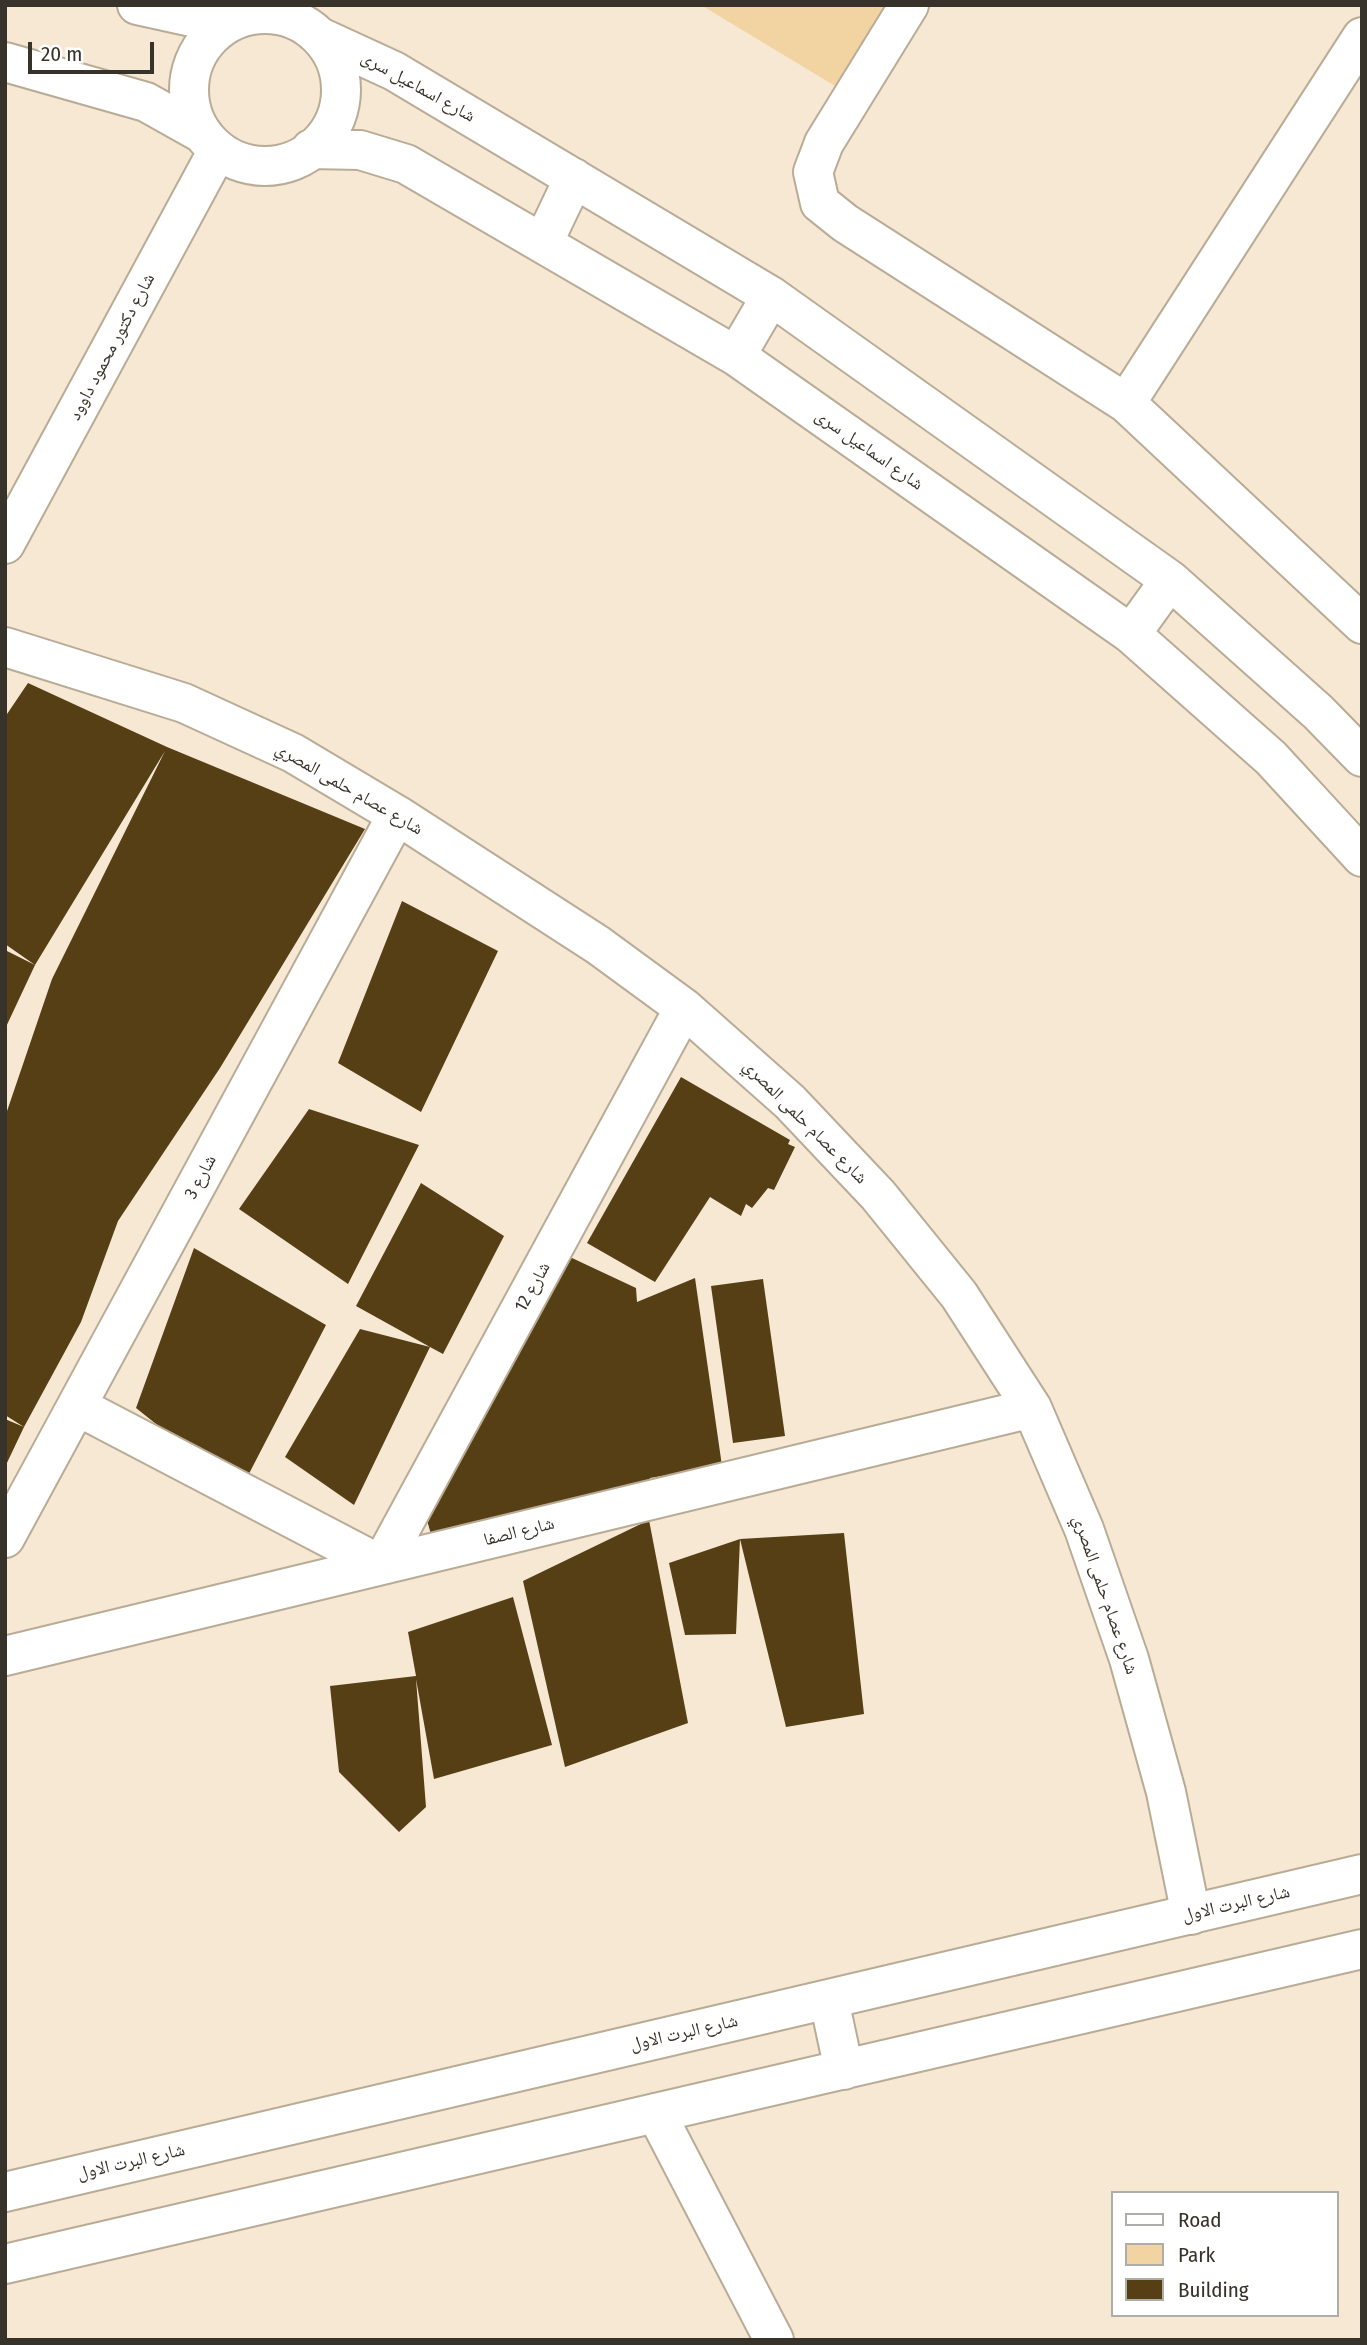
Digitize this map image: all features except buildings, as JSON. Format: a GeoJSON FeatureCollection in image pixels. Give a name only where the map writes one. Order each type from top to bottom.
{"type":"FeatureCollection","features":[{"type":"Feature","properties":{"kind":"street"},"geometry":{"type":"LineString","coordinates":[[137,5],[196,18],[236,19]]}},
{"type":"Feature","properties":{"kind":"street"},"geometry":{"type":"LineString","coordinates":[[909,5],[824,143],[813,172],[820,203],[845,223],[1126,403],[1362,624]]}},
{"type":"Feature","properties":{"kind":"street"},"geometry":{"type":"LineString","coordinates":[[5,62],[146,103],[238,162],[260,166],[283,164],[311,149],[334,122],[340,100],[340,77],[333,55],[311,22],[258,13],[236,19],[216,31],[201,48],[192,69],[188,91],[193,114],[210,142]]}},
{"type":"Feature","properties":{"kind":"street","name":"شارع اسماعيل سرى"},"geometry":{"type":"LineString","coordinates":[[311,22],[771,296],[1170,580],[1318,712],[1362,757]]}},
{"type":"Feature","properties":{"kind":"street"},"geometry":{"type":"LineString","coordinates":[[1126,403],[1362,37]]}},
{"type":"Feature","properties":{"kind":"street","name":"شارع دكتور محمود داوود"},"geometry":{"type":"LineString","coordinates":[[5,544],[210,142]]}},
{"type":"Feature","properties":{"kind":"street","name":"شارع اسماعيل سرى"},"geometry":{"type":"LineString","coordinates":[[311,149],[360,150],[406,164],[736,356],[1131,634],[1270,758],[1362,857]]}},
{"type":"Feature","properties":{"kind":"street"},"geometry":{"type":"LineString","coordinates":[[542,243],[574,178]]}},
{"type":"Feature","properties":{"kind":"street"},"geometry":{"type":"LineString","coordinates":[[736,356],[771,296]]}},
{"type":"Feature","properties":{"kind":"street"},"geometry":{"type":"LineString","coordinates":[[1131,634],[1170,580]]}},
{"type":"Feature","properties":{"kind":"street","name":"شارع عصام حلمى المصري"},"geometry":{"type":"LineString","coordinates":[[5,647],[184,703],[293,753],[397,815],[598,945],[684,1009],[790,1102],[878,1195],[959,1295],[1032,1408],[1084,1529],[1129,1659],[1166,1792],[1191,1915]]}},
{"type":"Feature","properties":{"kind":"street","name":"شارع 3"},"geometry":{"type":"LineString","coordinates":[[5,1538],[397,815]]}},
{"type":"Feature","properties":{"kind":"street","name":"شارع 12"},"geometry":{"type":"LineString","coordinates":[[381,1566],[684,1009]]}},
{"type":"Feature","properties":{"kind":"street"},"geometry":{"type":"LineString","coordinates":[[77,1406],[381,1566]]}},
{"type":"Feature","properties":{"kind":"street","name":"شارع الصفا"},"geometry":{"type":"LineString","coordinates":[[5,1656],[1032,1408]]}},
{"type":"Feature","properties":{"kind":"street","name":"شارع البرت الاول"},"geometry":{"type":"LineString","coordinates":[[5,2192],[1362,1874]]}},
{"type":"Feature","properties":{"kind":"street"},"geometry":{"type":"LineString","coordinates":[[5,2264],[1362,1949]]}},
{"type":"Feature","properties":{"kind":"street"},"geometry":{"type":"LineString","coordinates":[[829,2000],[844,2070]]}},
{"type":"Feature","properties":{"kind":"street"},"geometry":{"type":"LineString","coordinates":[[656,2113],[774,2340]]}},
{"type":"Feature","properties":{"kind":"green space"},"geometry":{"type":"Polygon","coordinates":[[[701,5],[891,5],[840,89],[701,5]]]}}]}
